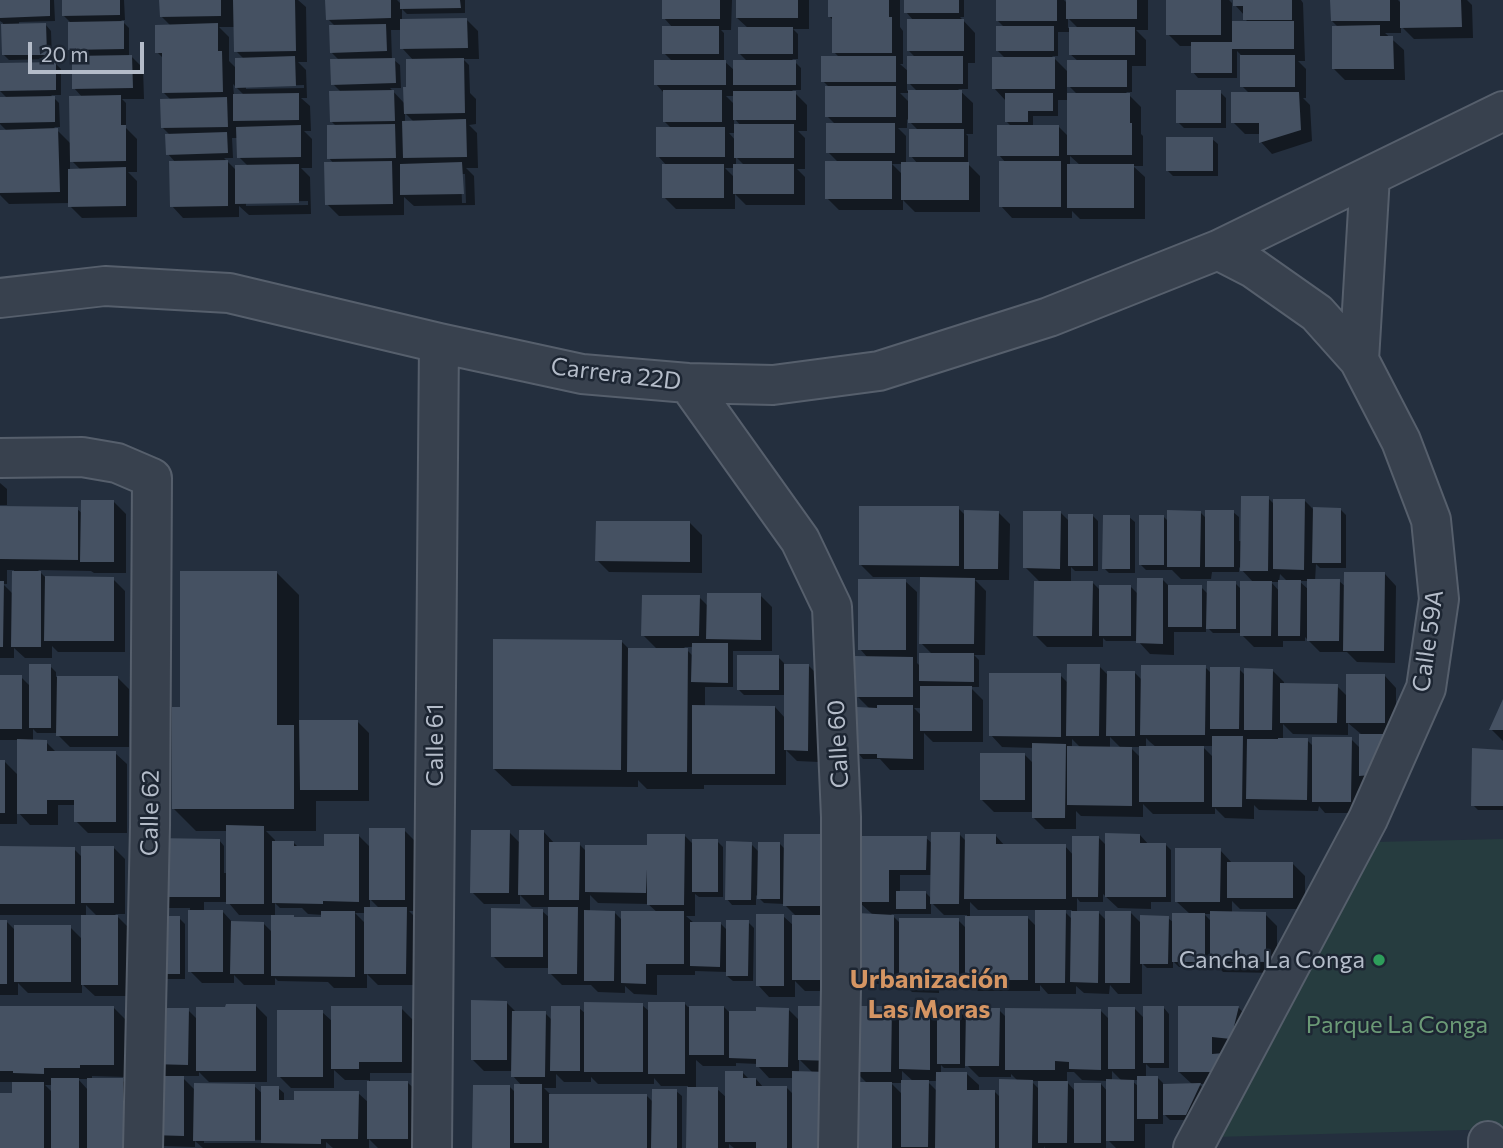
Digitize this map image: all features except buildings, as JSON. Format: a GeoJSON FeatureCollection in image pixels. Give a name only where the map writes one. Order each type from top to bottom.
{"type":"FeatureCollection","features":[{"type":"Feature","properties":{"kind":"street","name":"Carrera 22D"},"geometry":{"type":"LineString","coordinates":[[0,298],[105,286],[229,293],[582,374],[688,383],[773,384],[879,370],[1049,317],[1218,250],[1503,111]]}},
{"type":"Feature","properties":{"kind":"street"},"geometry":{"type":"LineString","coordinates":[[1359,360],[1370,176]]}},
{"type":"Feature","properties":{"kind":"street","name":"Calle 59A"},"geometry":{"type":"LineString","coordinates":[[1193,1148],[1363,830],[1426,688],[1440,599],[1431,520],[1401,441],[1359,360],[1317,313],[1252,268],[1218,250]]}},
{"type":"Feature","properties":{"kind":"street","name":"Calle 61"},"geometry":{"type":"LineString","coordinates":[[432,1148],[439,342]]}},
{"type":"Feature","properties":{"kind":"street","name":"Calle 60"},"geometry":{"type":"LineString","coordinates":[[688,383],[800,540],[832,607],[841,817],[838,1148]]}},
{"type":"Feature","properties":{"kind":"street","name":"Calle 62"},"geometry":{"type":"LineString","coordinates":[[0,458],[82,457],[117,463],[152,478],[150,812],[143,1148]]}},
{"type":"Feature","properties":{"kind":"green space","name":"Parque La Conga"},"geometry":{"type":"Polygon","coordinates":[[[1503,839],[1503,1129],[1215,1137],[1375,842],[1503,839]]]}},
{"type":"Feature","properties":{"kind":"place","name":"Cancha La Conga"},"geometry":{"type":"Point","coordinates":[1379,960]}},
{"type":"Feature","properties":{"kind":"district","name":"Urbanización Las Moras"},"geometry":{"type":"Point","coordinates":[929,994]}}]}
